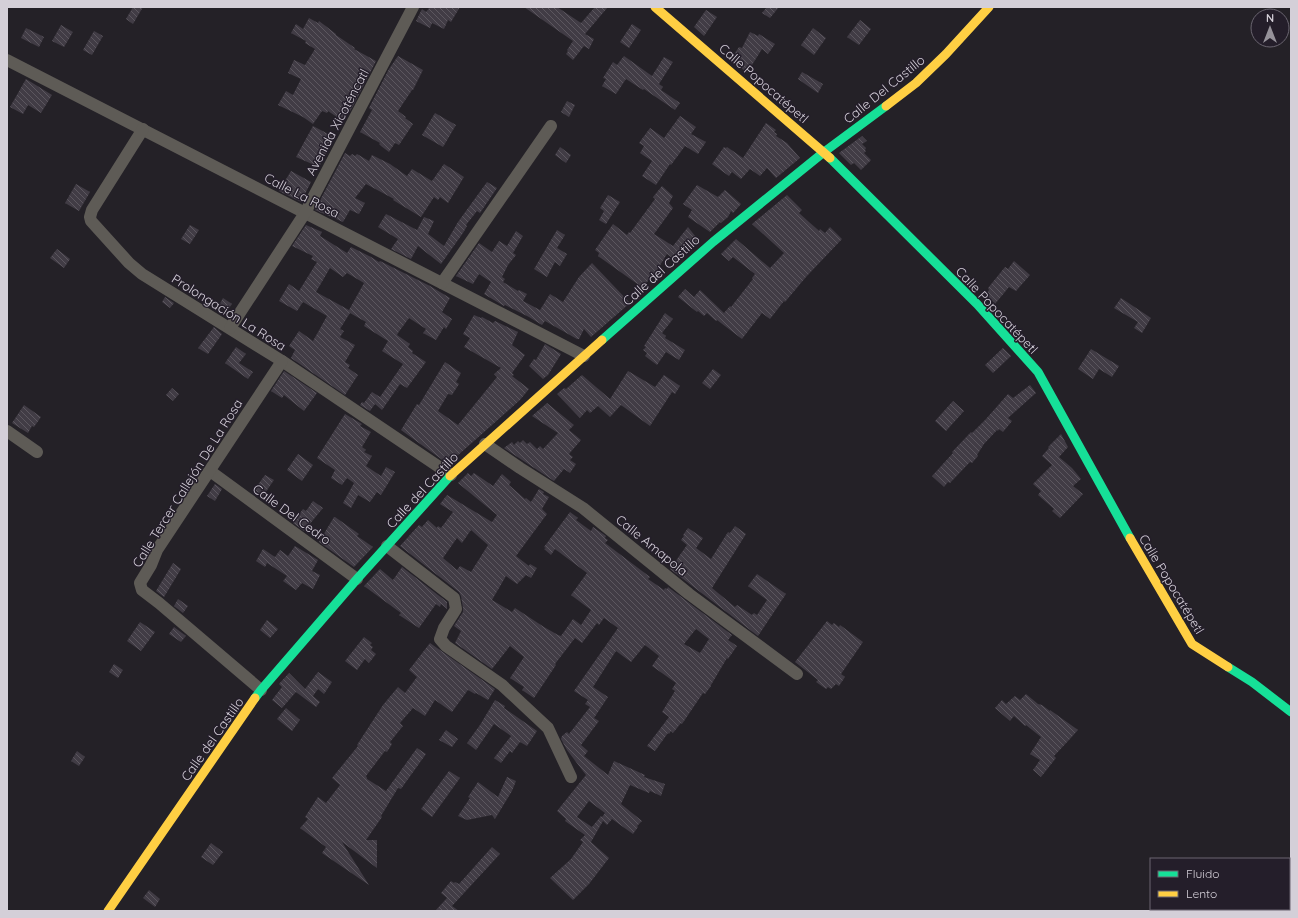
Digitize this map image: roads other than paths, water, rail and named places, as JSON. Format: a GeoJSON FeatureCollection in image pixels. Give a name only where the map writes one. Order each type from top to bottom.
{"type":"FeatureCollection","features":[{"type":"Feature","properties":{"kind":"street","name":"Avenida Xicoténcatl"},"geometry":{"type":"LineString","coordinates":[[230,328],[305,213],[413,7]]}},
{"type":"Feature","properties":{"kind":"street","name":"Calle Popocatépetl"},"geometry":{"type":"LineString","coordinates":[[655,7],[824,152],[977,304],[1038,372],[1115,512],[1192,644],[1252,682],[1291,712]]}},
{"type":"Feature","properties":{"kind":"street","name":"Calle Del Castillo"},"geometry":{"type":"LineString","coordinates":[[824,152],[916,83],[946,54],[989,7]]}},
{"type":"Feature","properties":{"kind":"street","name":"Calle La Rosa"},"geometry":{"type":"LineString","coordinates":[[7,60],[584,356]]}},
{"type":"Feature","properties":{"kind":"street"},"geometry":{"type":"LineString","coordinates":[[442,283],[551,126]]}},
{"type":"Feature","properties":{"kind":"street","name":"Prolongación La Rosa"},"geometry":{"type":"LineString","coordinates":[[143,129],[92,210],[90,217],[91,222],[129,263],[142,274],[282,361],[451,475]]}},
{"type":"Feature","properties":{"kind":"street","name":"Calle del Castillo"},"geometry":{"type":"LineString","coordinates":[[108,911],[262,690],[357,579],[451,475],[713,242],[824,152]]}},
{"type":"Feature","properties":{"kind":"street","name":"Calle Tercer Callejón De La Rosa"},"geometry":{"type":"LineString","coordinates":[[262,690],[142,590],[140,583],[158,550],[282,361]]}},
{"type":"Feature","properties":{"kind":"street"},"geometry":{"type":"LineString","coordinates":[[7,431],[37,452]]}},
{"type":"Feature","properties":{"kind":"street","name":"Calle Amapola"},"geometry":{"type":"LineString","coordinates":[[485,444],[583,508],[689,594],[797,674]]}},
{"type":"Feature","properties":{"kind":"street","name":"Calle Del Cedro"},"geometry":{"type":"LineString","coordinates":[[210,471],[357,579]]}},
{"type":"Feature","properties":{"kind":"street"},"geometry":{"type":"LineString","coordinates":[[388,546],[454,598],[456,609],[444,628],[440,639],[446,646],[502,685],[548,728],[572,777]]}}]}
